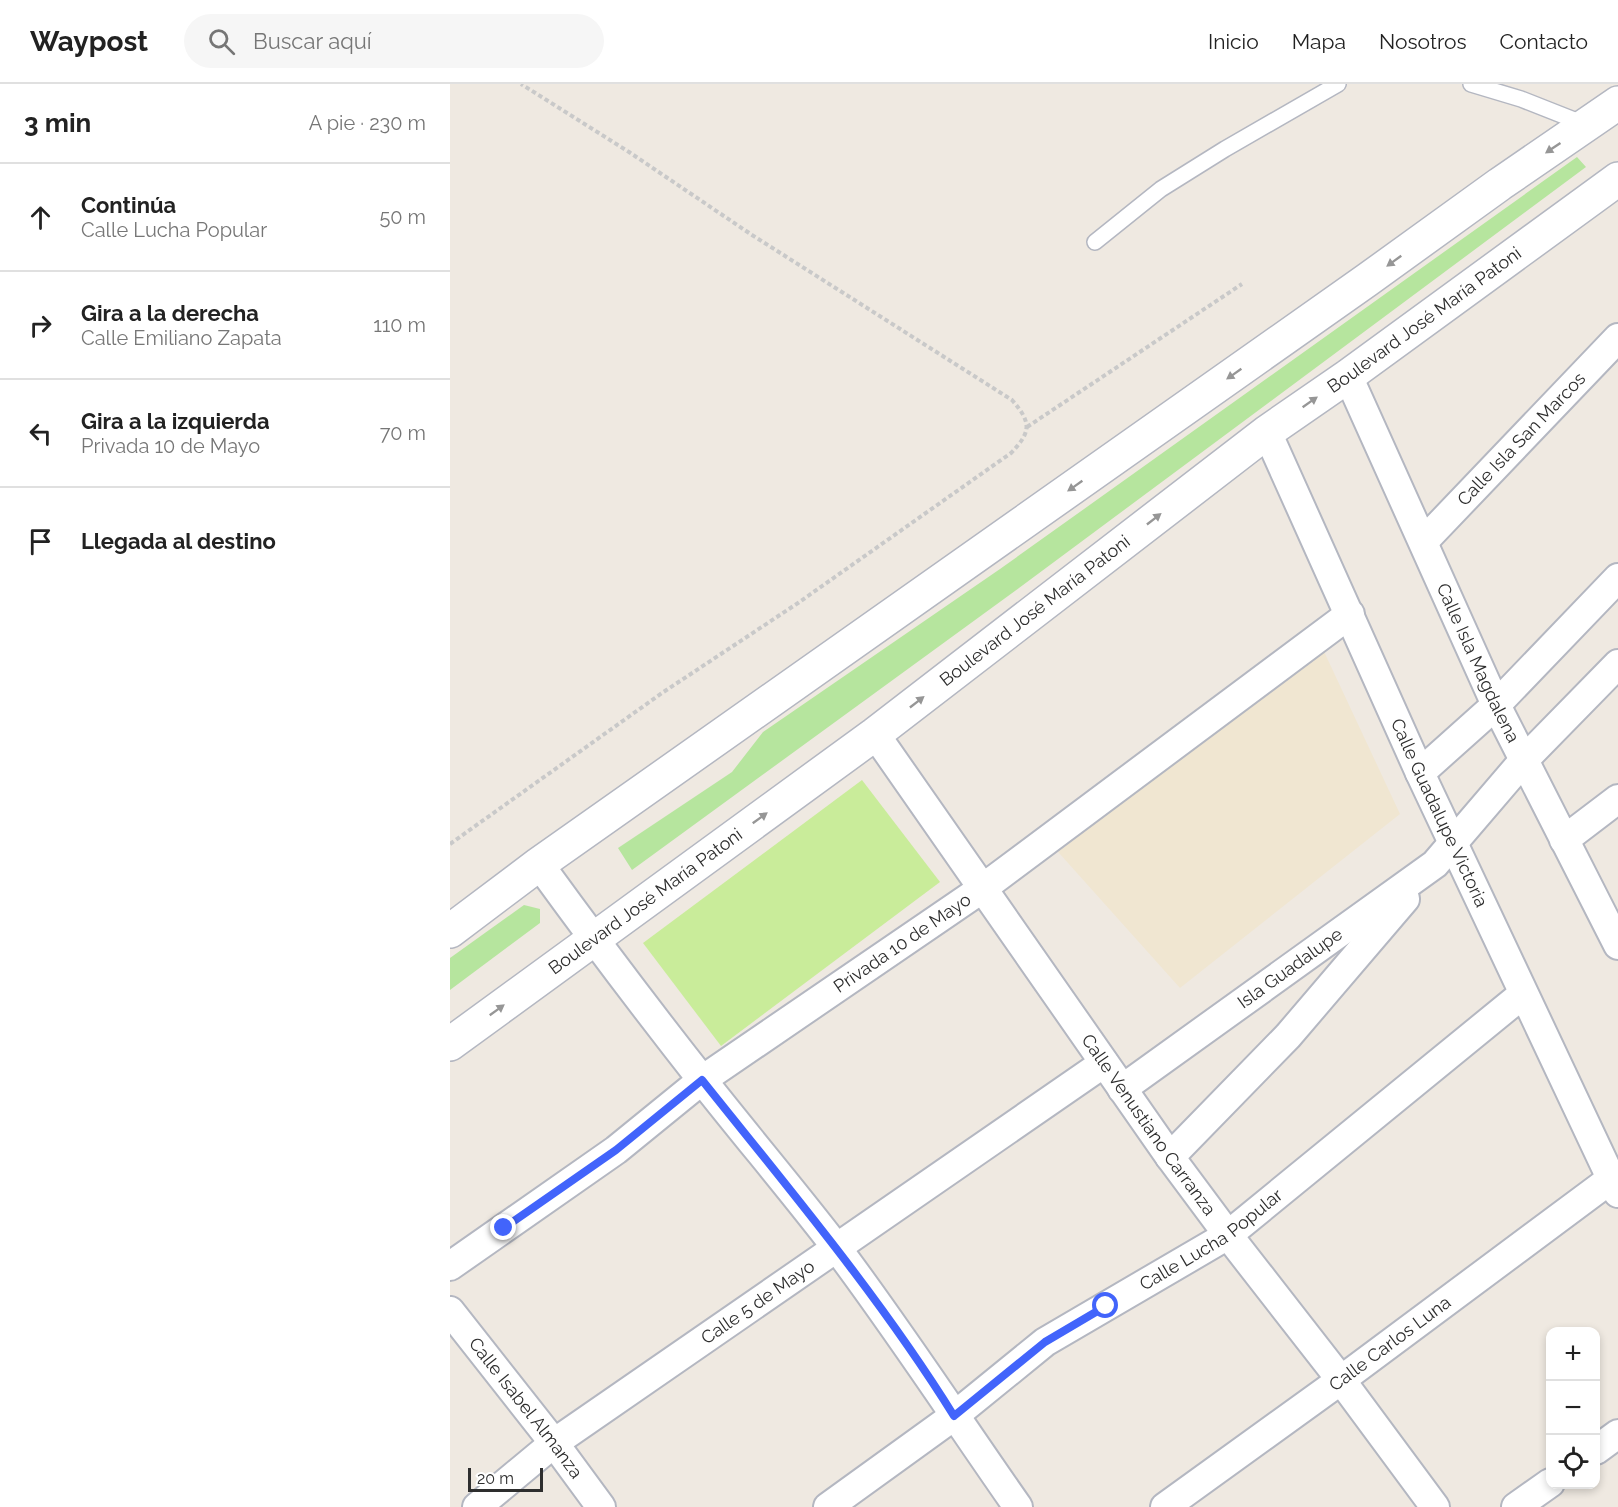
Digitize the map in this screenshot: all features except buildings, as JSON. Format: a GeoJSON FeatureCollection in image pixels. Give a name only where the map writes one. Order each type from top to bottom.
{"type":"FeatureCollection","features":[{"type":"Feature","properties":{"kind":"main road"},"geometry":{"type":"LineString","coordinates":[[450,931],[539,864],[1608,115]]}},
{"type":"Feature","properties":{"kind":"main road","name":"Boulevard José María Patoni"},"geometry":{"type":"LineString","coordinates":[[450,1044],[875,734],[1267,432],[1348,376],[1618,179]]}},
{"type":"Feature","properties":{"kind":"street","name":"Calle Isla San Marcos"},"geometry":{"type":"LineString","coordinates":[[1424,541],[1618,338]]}},
{"type":"Feature","properties":{"kind":"street","name":"Calle Isla Magdalena"},"geometry":{"type":"LineString","coordinates":[[1348,376],[1496,705],[1618,945]]}},
{"type":"Feature","properties":{"kind":"street","name":"Calle Guadalupe Victoria"},"geometry":{"type":"LineString","coordinates":[[1267,432],[1420,773],[1444,854],[1522,994],[1615,1186]]}},
{"type":"Feature","properties":{"kind":"street"},"geometry":{"type":"LineString","coordinates":[[1420,773],[1496,705],[1618,578]]}},
{"type":"Feature","properties":{"kind":"street","name":"Privada 10 de Mayo"},"geometry":{"type":"LineString","coordinates":[[450,1266],[616,1150],[702,1080],[983,888],[1350,614]]}},
{"type":"Feature","properties":{"kind":"street"},"geometry":{"type":"LineString","coordinates":[[1170,1157],[1288,1036],[1524,760],[1618,664]]}},
{"type":"Feature","properties":{"kind":"street","name":"Calle Venustiano Carranza"},"geometry":{"type":"LineString","coordinates":[[875,734],[1170,1157],[1435,1507]]}},
{"type":"Feature","properties":{"kind":"street"},"geometry":{"type":"LineString","coordinates":[[1564,840],[1618,800]]}},
{"type":"Feature","properties":{"kind":"street","name":"Isla Guadalupe"},"geometry":{"type":"LineString","coordinates":[[1122,1089],[1444,854]]}},
{"type":"Feature","properties":{"kind":"street"},"geometry":{"type":"LineString","coordinates":[[539,864],[594,940],[702,1080],[836,1247],[931,1379],[1018,1507]]}},
{"type":"Feature","properties":{"kind":"street","name":"Calle Lucha Popular"},"geometry":{"type":"LineString","coordinates":[[828,1507],[954,1416],[1045,1342],[1228,1235],[1522,994]]}},
{"type":"Feature","properties":{"kind":"street","name":"Calle 5 de Mayo"},"geometry":{"type":"LineString","coordinates":[[477,1507],[554,1443],[1104,1063]]}},
{"type":"Feature","properties":{"kind":"street","name":"Calle Carlos Luna"},"geometry":{"type":"LineString","coordinates":[[1165,1507],[1615,1186]]}},
{"type":"Feature","properties":{"kind":"street","name":"Calle Isabel Almanza"},"geometry":{"type":"LineString","coordinates":[[450,1311],[554,1443],[600,1507]]}},
{"type":"Feature","properties":{"kind":"street"},"geometry":{"type":"LineString","coordinates":[[1600,1447],[1618,1434]]}},
{"type":"Feature","properties":{"kind":"street"},"geometry":{"type":"LineString","coordinates":[[1516,1507],[1546,1486]]}},
{"type":"Feature","properties":{"kind":"lane"},"geometry":{"type":"LineString","coordinates":[[1095,242],[1161,189],[1338,84]]}},
{"type":"Feature","properties":{"kind":"lane"},"geometry":{"type":"LineString","coordinates":[[1471,84],[1521,99],[1608,115]]}},
{"type":"Feature","properties":{"kind":"path"},"geometry":{"type":"LineString","coordinates":[[450,844],[662,693],[798,603],[1011,453],[1023,440],[1027,427],[1023,413],[1012,400],[752,235],[629,152],[521,84]]}},
{"type":"Feature","properties":{"kind":"path"},"geometry":{"type":"LineString","coordinates":[[1027,427],[1242,284]]}},
{"type":"Feature","properties":{"kind":"shaded area"},"geometry":{"type":"Polygon","coordinates":[[[1320,643],[1400,814],[1180,988],[1051,844],[1320,643]]]}},
{"type":"Feature","properties":{"kind":"green space"},"geometry":{"type":"Polygon","coordinates":[[[1577,157],[1586,167],[1019,588],[632,870],[618,848],[732,772],[763,732],[1000,569],[1577,157]]]}},
{"type":"Feature","properties":{"kind":"green space"},"geometry":{"type":"Polygon","coordinates":[[[862,780],[940,882],[721,1046],[643,943],[862,780]]]}},
{"type":"Feature","properties":{"kind":"green space"},"geometry":{"type":"Polygon","coordinates":[[[524,905],[540,909],[540,923],[450,990],[450,958],[524,905]]]}},
{"type":"Feature","properties":{"kind":"route"},"geometry":{"type":"LineString","coordinates":[[504,1228],[616,1150],[702,1080],[836,1247],[931,1379],[954,1416],[1045,1342],[1106,1306]]}}]}
